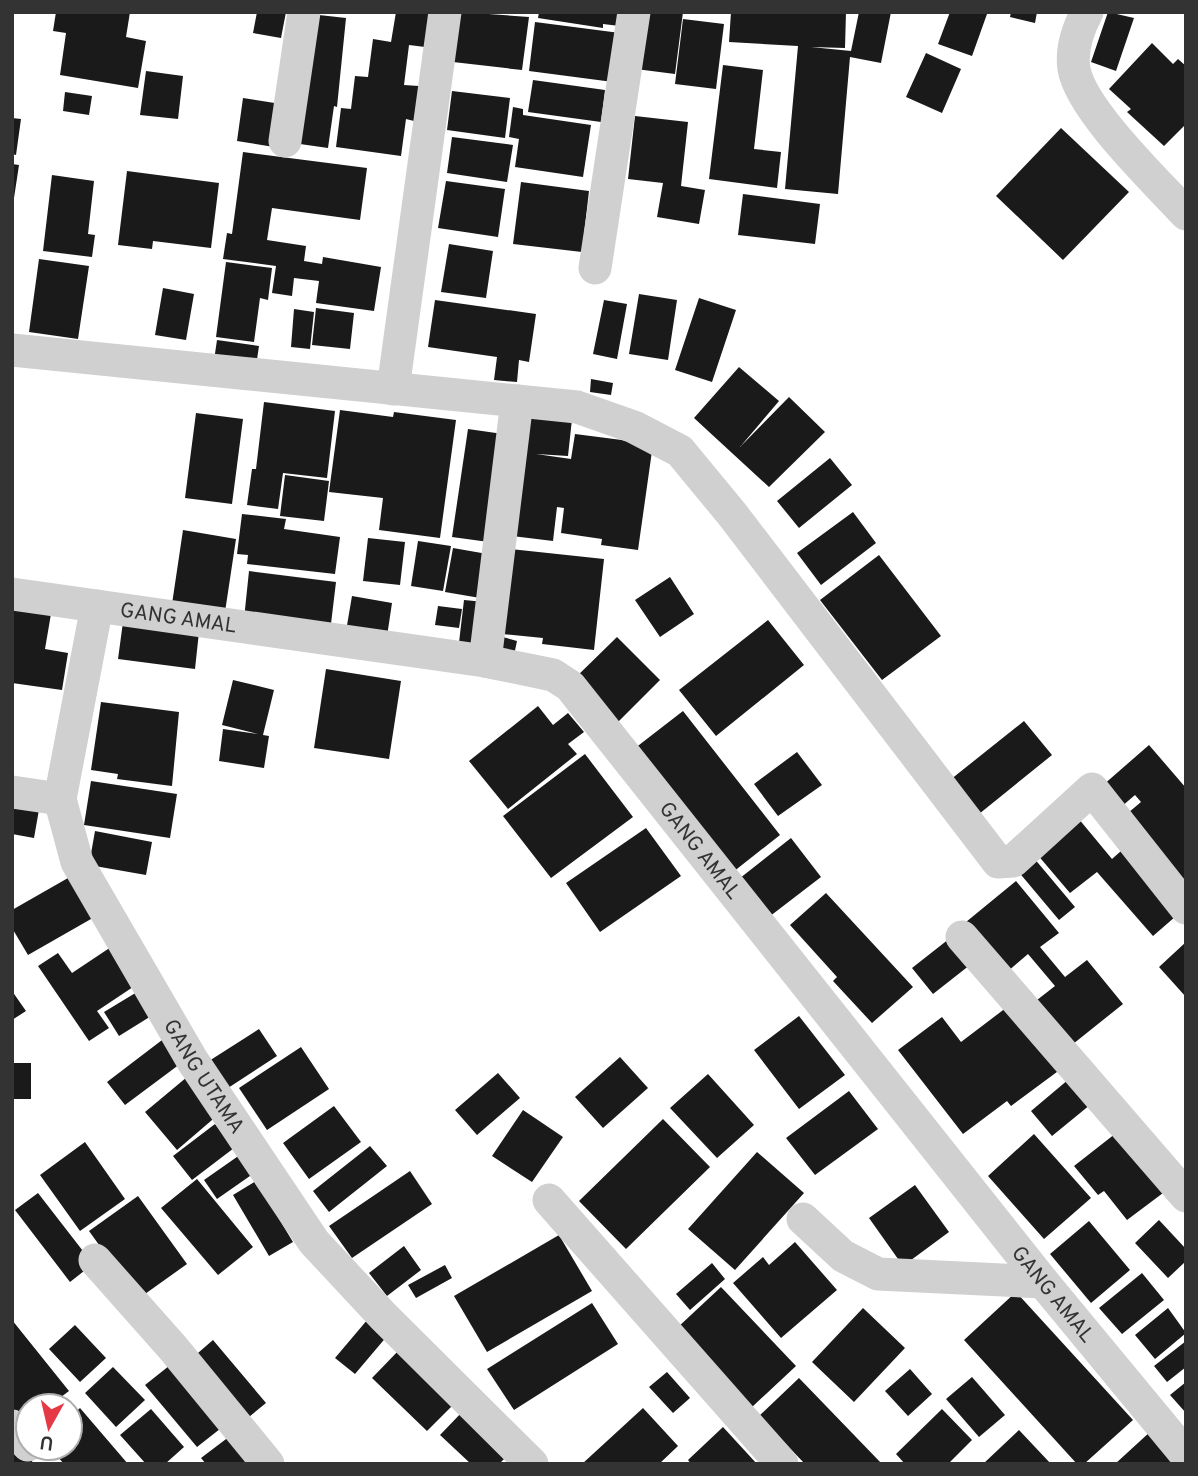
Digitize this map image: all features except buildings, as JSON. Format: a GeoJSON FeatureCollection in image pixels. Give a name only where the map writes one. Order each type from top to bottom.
{"type":"FeatureCollection","features":[{"type":"Feature","properties":{"kind":"street"},"geometry":{"type":"LineString","coordinates":[[285,141],[304,12]]}},
{"type":"Feature","properties":{"kind":"street"},"geometry":{"type":"LineString","coordinates":[[393,389],[445,12]]}},
{"type":"Feature","properties":{"kind":"street"},"geometry":{"type":"LineString","coordinates":[[595,268],[634,12]]}},
{"type":"Feature","properties":{"kind":"street"},"geometry":{"type":"LineString","coordinates":[[1087,12],[1077,31],[1074,70],[1094,111],[1186,214]]}},
{"type":"Feature","properties":{"kind":"street"},"geometry":{"type":"LineString","coordinates":[[12,350],[577,407],[634,427],[680,451],[741,525],[998,862],[1013,861],[1092,789],[1186,908]]}},
{"type":"Feature","properties":{"kind":"street"},"geometry":{"type":"LineString","coordinates":[[485,662],[517,401]]}},
{"type":"Feature","properties":{"kind":"street","name":"GANG AMAL"},"geometry":{"type":"LineString","coordinates":[[12,594],[485,662],[553,675],[570,686],[1043,1282],[1186,1455]]}},
{"type":"Feature","properties":{"kind":"street","name":"GANG UTAMA"},"geometry":{"type":"LineString","coordinates":[[97,606],[60,799],[77,862],[192,1060],[314,1242],[383,1316],[532,1464]]}},
{"type":"Feature","properties":{"kind":"street"},"geometry":{"type":"LineString","coordinates":[[12,792],[60,799]]}},
{"type":"Feature","properties":{"kind":"street"},"geometry":{"type":"LineString","coordinates":[[962,937],[1186,1196]]}},
{"type":"Feature","properties":{"kind":"street"},"geometry":{"type":"LineString","coordinates":[[549,1200],[782,1464]]}},
{"type":"Feature","properties":{"kind":"street"},"geometry":{"type":"LineString","coordinates":[[803,1219],[844,1256],[878,1273],[1043,1282]]}},
{"type":"Feature","properties":{"kind":"street"},"geometry":{"type":"LineString","coordinates":[[95,1260],[173,1348],[268,1464]]}}]}
